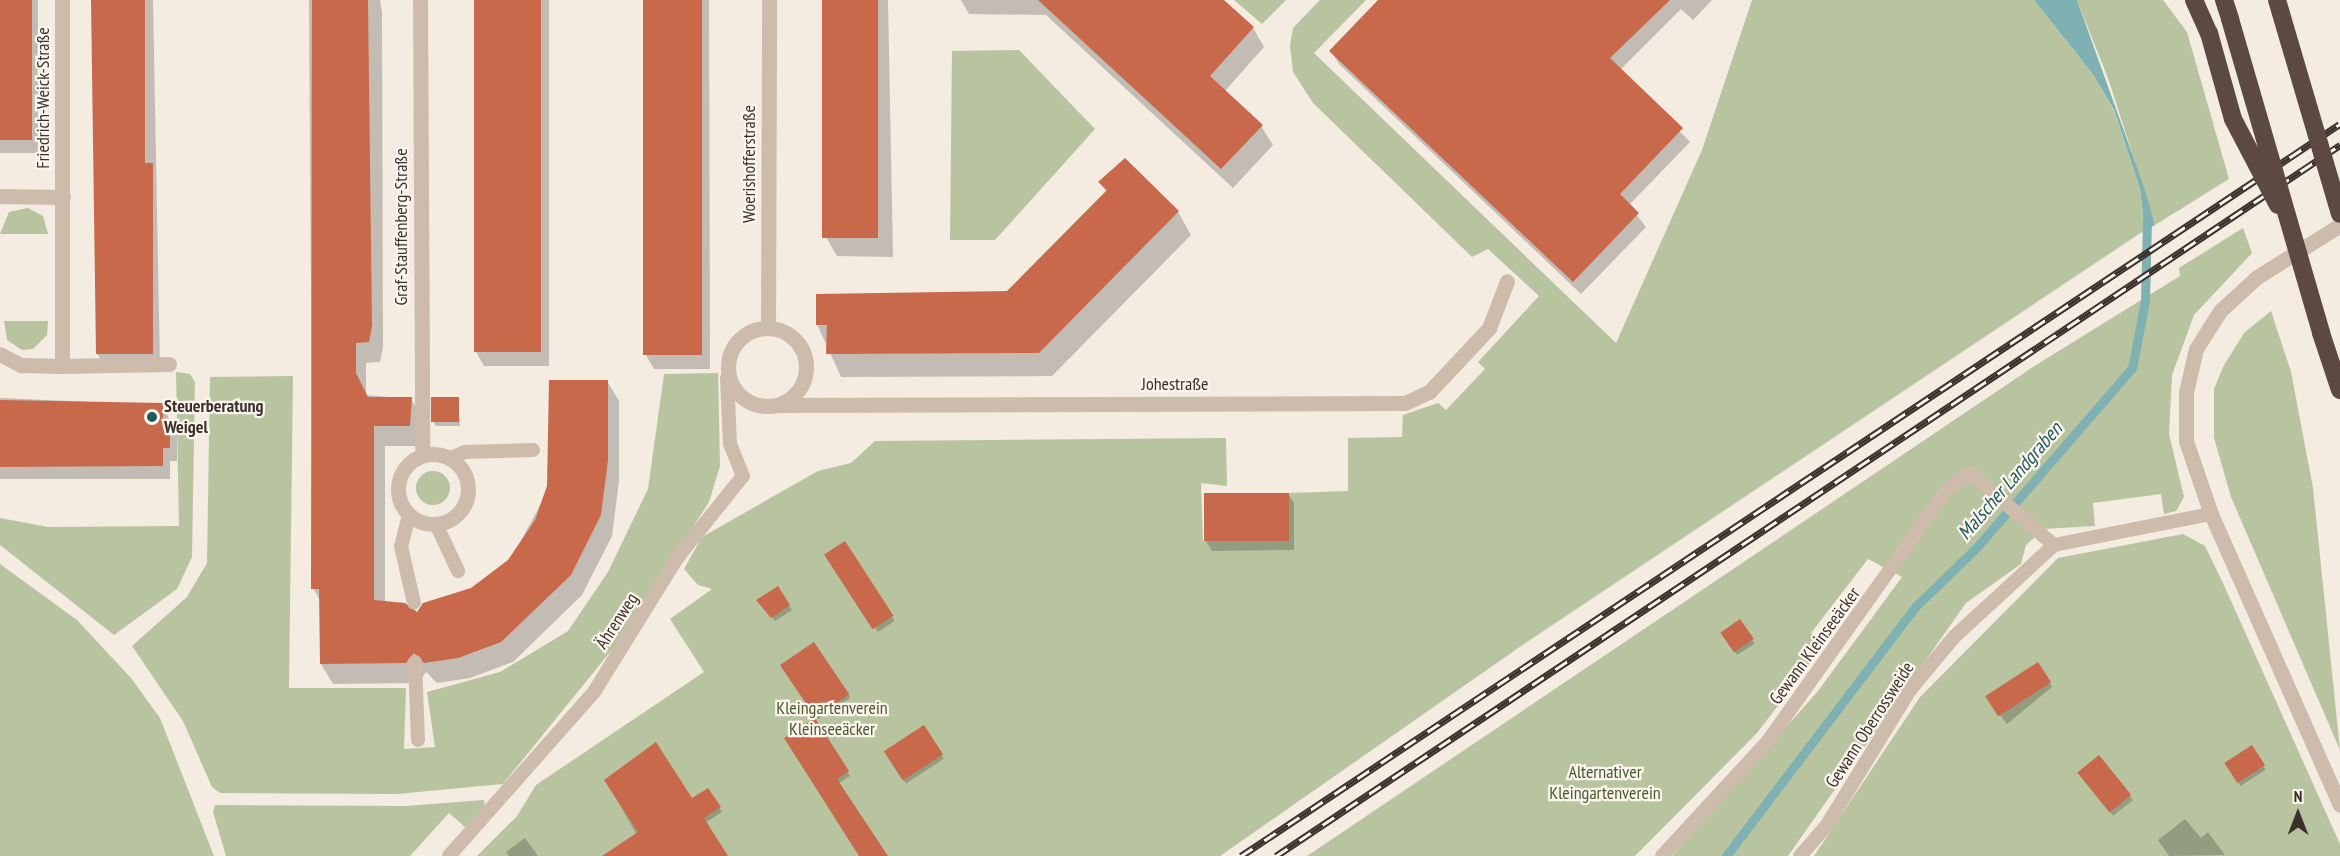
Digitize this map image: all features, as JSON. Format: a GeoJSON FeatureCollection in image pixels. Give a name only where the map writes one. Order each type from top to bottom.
{"type":"FeatureCollection","features":[{"type":"Feature","properties":{"kind":"highway"},"geometry":{"type":"LineString","coordinates":[[2194,0],[2209,33],[2233,119],[2258,175],[2289,222]]}},
{"type":"Feature","properties":{"kind":"highway"},"geometry":{"type":"LineString","coordinates":[[2224,0],[2320,333],[2340,390]]}},
{"type":"Feature","properties":{"kind":"highway"},"geometry":{"type":"LineString","coordinates":[[2277,0],[2340,214]]}},
{"type":"Feature","properties":{"kind":"street","name":"Friedrich-Weick-Straße"},"geometry":{"type":"LineString","coordinates":[[62,0],[62,366]]}},
{"type":"Feature","properties":{"kind":"street","name":"Graf-Stauffenberg-Straße"},"geometry":{"type":"LineString","coordinates":[[420,0],[422,455]]}},
{"type":"Feature","properties":{"kind":"street","name":"Woerishofferstraße"},"geometry":{"type":"LineString","coordinates":[[768,328],[769,0]]}},
{"type":"Feature","properties":{"kind":"street"},"geometry":{"type":"LineString","coordinates":[[0,196],[63,197]]}},
{"type":"Feature","properties":{"kind":"street"},"geometry":{"type":"LineString","coordinates":[[2340,225],[2257,277],[2220,311],[2196,349],[2186,392],[2186,441],[2211,514],[2340,805]]}},
{"type":"Feature","properties":{"kind":"street","name":"Johestraße"},"geometry":{"type":"LineString","coordinates":[[780,405],[1405,403],[1429,392],[1489,328],[1507,281]]}},
{"type":"Feature","properties":{"kind":"street"},"geometry":{"type":"LineString","coordinates":[[768,328],[797,342],[806,360],[804,381],[780,405],[754,405],[727,378],[737,341],[768,328]]}},
{"type":"Feature","properties":{"kind":"street"},"geometry":{"type":"LineString","coordinates":[[0,354],[21,365],[169,364]]}},
{"type":"Feature","properties":{"kind":"street"},"geometry":{"type":"LineString","coordinates":[[422,455],[451,459],[466,475],[467,497],[456,515],[436,524],[408,515],[400,502],[398,481],[410,462],[422,455]]}},
{"type":"Feature","properties":{"kind":"lane","name":"Ährenweg"},"geometry":{"type":"LineString","coordinates":[[449,856],[594,692],[677,558],[743,476],[730,444],[727,378]]}},
{"type":"Feature","properties":{"kind":"lane"},"geometry":{"type":"LineString","coordinates":[[451,459],[465,452],[533,450]]}},
{"type":"Feature","properties":{"kind":"lane","name":"Gewann Kleinseeäcker"},"geometry":{"type":"LineString","coordinates":[[1662,856],[1768,741],[1945,492],[1969,472],[2033,533],[2054,545]]}},
{"type":"Feature","properties":{"kind":"lane"},"geometry":{"type":"LineString","coordinates":[[2054,545],[2211,514]]}},
{"type":"Feature","properties":{"kind":"lane"},"geometry":{"type":"LineString","coordinates":[[408,515],[401,546],[414,603]]}},
{"type":"Feature","properties":{"kind":"lane"},"geometry":{"type":"LineString","coordinates":[[436,524],[458,571]]}},
{"type":"Feature","properties":{"kind":"lane","name":"Gewann Oberrossweide"},"geometry":{"type":"LineString","coordinates":[[1800,856],[1827,825],[1910,690],[1954,637],[2054,545]]}},
{"type":"Feature","properties":{"kind":"lane"},"geometry":{"type":"LineString","coordinates":[[415,662],[418,740]]}},
{"type":"Feature","properties":{"kind":"green space"},"geometry":{"type":"Polygon","coordinates":[[[1234,0],[1286,0],[1262,24],[1234,0]]]}},
{"type":"Feature","properties":{"kind":"green space","name":"Kleingartenverein Kleinseeäcker"},"geometry":{"type":"Polygon","coordinates":[[[1320,0],[1366,0],[1314,53],[1616,343],[1702,150],[1752,0],[2034,0],[2092,73],[2114,111],[2140,189],[2145,230],[1524,644],[1220,856],[477,856],[517,816],[536,785],[704,672],[670,619],[712,589],[698,585],[684,569],[702,537],[818,471],[851,463],[875,441],[1226,438],[1227,486],[1201,483],[1203,541],[1289,541],[1289,493],[1348,491],[1348,438],[1402,437],[1403,415],[1438,403],[1446,410],[1485,369],[1478,362],[1539,296],[1488,249],[1472,257],[1313,103],[1293,72],[1290,45],[1293,28],[1320,0]]]}},
{"type":"Feature","properties":{"kind":"green space"},"geometry":{"type":"Polygon","coordinates":[[[2077,0],[2163,0],[2187,32],[2229,179],[2155,225],[2109,81],[2077,0]]]}},
{"type":"Feature","properties":{"kind":"green space"},"geometry":{"type":"Polygon","coordinates":[[[1019,50],[1095,129],[995,240],[950,240],[952,51],[1019,50]]]}},
{"type":"Feature","properties":{"kind":"green space"},"geometry":{"type":"Polygon","coordinates":[[[28,208],[43,216],[48,234],[0,234],[9,212],[28,208]]]}},
{"type":"Feature","properties":{"kind":"green space","name":"Alternativer Kleingartenverein"},"geometry":{"type":"Polygon","coordinates":[[[2243,228],[2252,253],[2194,315],[2172,375],[2169,434],[2184,497],[2176,511],[2164,514],[2161,494],[2093,503],[2095,526],[2044,529],[2026,545],[2021,564],[1966,603],[1788,856],[1672,856],[1818,691],[1902,577],[1868,559],[1811,633],[1825,644],[1757,733],[1635,856],[1307,856],[2036,365],[2180,276],[2179,268],[2243,228]]]}},
{"type":"Feature","properties":{"kind":"green space"},"geometry":{"type":"Polygon","coordinates":[[[2271,311],[2291,372],[2313,488],[2340,750],[2231,497],[2214,438],[2214,389],[2223,367],[2244,333],[2271,311]]]}},
{"type":"Feature","properties":{"kind":"green space"},"geometry":{"type":"Polygon","coordinates":[[[4,321],[48,321],[47,335],[33,349],[22,350],[7,340],[4,321]]]}},
{"type":"Feature","properties":{"kind":"green space"},"geometry":{"type":"Polygon","coordinates":[[[176,372],[190,374],[195,382],[192,557],[177,589],[114,635],[0,545],[0,518],[48,527],[179,526],[176,372]]]}},
{"type":"Feature","properties":{"kind":"green space"},"geometry":{"type":"Polygon","coordinates":[[[718,373],[720,466],[709,502],[623,636],[503,784],[397,794],[220,793],[212,787],[183,721],[132,646],[187,597],[207,563],[210,377],[293,376],[289,688],[406,688],[404,749],[435,747],[427,692],[500,672],[568,631],[608,572],[648,489],[664,374],[718,373]]]}},
{"type":"Feature","properties":{"kind":"green space"},"geometry":{"type":"Polygon","coordinates":[[[433,471],[445,476],[450,488],[445,500],[433,505],[421,500],[416,488],[421,476],[433,471]]]}},
{"type":"Feature","properties":{"kind":"green space"},"geometry":{"type":"Polygon","coordinates":[[[2183,534],[2205,546],[2340,844],[2340,856],[1814,856],[1920,697],[2058,558],[2183,534]]]}},
{"type":"Feature","properties":{"kind":"green space"},"geometry":{"type":"Polygon","coordinates":[[[0,564],[77,620],[131,678],[160,718],[214,856],[0,856],[0,564]]]}},
{"type":"Feature","properties":{"kind":"green space"},"geometry":{"type":"Polygon","coordinates":[[[484,800],[485,809],[465,827],[449,813],[410,856],[226,856],[213,812],[215,805],[405,806],[484,800]]]}},
{"type":"Feature","properties":{"kind":"water"},"geometry":{"type":"Polygon","coordinates":[[[2034,0],[2077,0],[2144,187],[2155,225],[2145,230],[2140,189],[2114,110],[2092,73],[2034,0]]]}},
{"type":"Feature","properties":{"kind":"building"},"geometry":{"type":"Polygon","coordinates":[[[0,0],[32,0],[32,140],[0,140],[0,0]]]}},
{"type":"Feature","properties":{"kind":"building"},"geometry":{"type":"Polygon","coordinates":[[[91,0],[145,0],[145,163],[153,163],[153,354],[96,354],[91,0]]]}},
{"type":"Feature","properties":{"kind":"building"},"geometry":{"type":"Polygon","coordinates":[[[312,0],[368,0],[372,326],[369,342],[356,343],[356,373],[368,397],[412,397],[410,426],[374,426],[374,600],[405,603],[417,612],[423,603],[471,588],[508,560],[535,520],[547,486],[549,380],[608,380],[608,460],[601,515],[571,575],[501,642],[458,658],[424,663],[414,653],[406,663],[320,664],[319,589],[311,589],[312,0]]]}},
{"type":"Feature","properties":{"kind":"building"},"geometry":{"type":"Polygon","coordinates":[[[474,0],[541,0],[541,352],[474,352],[474,0]]]}},
{"type":"Feature","properties":{"kind":"building"},"geometry":{"type":"Polygon","coordinates":[[[643,0],[702,0],[702,355],[643,355],[643,0]]]}},
{"type":"Feature","properties":{"kind":"building"},"geometry":{"type":"Polygon","coordinates":[[[822,0],[878,0],[878,238],[822,238],[822,0]]]}},
{"type":"Feature","properties":{"kind":"building"},"geometry":{"type":"Polygon","coordinates":[[[1038,0],[1224,0],[1254,27],[1210,76],[1263,125],[1221,169],[1038,0]]]}},
{"type":"Feature","properties":{"kind":"building"},"geometry":{"type":"Polygon","coordinates":[[[1378,0],[1670,0],[1610,58],[1683,128],[1620,194],[1639,213],[1573,282],[1329,51],[1378,0]]]}},
{"type":"Feature","properties":{"kind":"building"},"geometry":{"type":"Polygon","coordinates":[[[1125,158],[1179,211],[1039,353],[826,354],[827,325],[816,325],[816,294],[1007,291],[1107,190],[1098,182],[1125,158]]]}},
{"type":"Feature","properties":{"kind":"building"},"geometry":{"type":"Polygon","coordinates":[[[431,397],[459,397],[459,422],[431,422],[431,397]]]}},
{"type":"Feature","properties":{"kind":"building"},"geometry":{"type":"Polygon","coordinates":[[[0,400],[163,403],[163,419],[170,419],[170,448],[163,448],[163,466],[0,467],[0,400]]]}},
{"type":"Feature","properties":{"kind":"building"},"geometry":{"type":"Polygon","coordinates":[[[1204,493],[1289,493],[1289,541],[1204,541],[1204,493]]]}},
{"type":"Feature","properties":{"kind":"building"},"geometry":{"type":"Polygon","coordinates":[[[845,541],[893,616],[873,629],[824,555],[845,541]]]}},
{"type":"Feature","properties":{"kind":"building"},"geometry":{"type":"Polygon","coordinates":[[[778,586],[790,605],[771,618],[756,600],[778,586]]]}},
{"type":"Feature","properties":{"kind":"building"},"geometry":{"type":"Polygon","coordinates":[[[1740,619],[1754,639],[1734,652],[1720,633],[1740,619]]]}},
{"type":"Feature","properties":{"kind":"building"},"geometry":{"type":"Polygon","coordinates":[[[814,642],[849,694],[815,717],[780,665],[814,642]]]}},
{"type":"Feature","properties":{"kind":"building"},"geometry":{"type":"Polygon","coordinates":[[[2038,662],[2051,682],[1998,716],[1985,696],[2038,662]]]}},
{"type":"Feature","properties":{"kind":"building"},"geometry":{"type":"Polygon","coordinates":[[[815,718],[849,771],[837,779],[888,856],[859,856],[784,738],[815,718]]]}},
{"type":"Feature","properties":{"kind":"building"},"geometry":{"type":"Polygon","coordinates":[[[924,725],[943,754],[903,780],[884,751],[924,725]]]}},
{"type":"Feature","properties":{"kind":"building"},"geometry":{"type":"Polygon","coordinates":[[[656,742],[692,798],[708,788],[721,807],[704,818],[728,856],[602,856],[638,832],[604,780],[656,742]]]}},
{"type":"Feature","properties":{"kind":"building"},"geometry":{"type":"Polygon","coordinates":[[[2252,745],[2265,765],[2237,783],[2224,763],[2252,745]]]}},
{"type":"Feature","properties":{"kind":"building"},"geometry":{"type":"Polygon","coordinates":[[[2099,755],[2131,795],[2109,812],[2077,773],[2099,755]]]}},
{"type":"Feature","properties":{"kind":"waterway","name":"Malscher Landgraben"},"geometry":{"type":"LineString","coordinates":[[1726,856],[1916,606],[1976,548],[2132,368],[2145,301],[2147,219]]}},
{"type":"Feature","properties":{"kind":"railway"},"geometry":{"type":"LineString","coordinates":[[1241,856],[2340,124]]}},
{"type":"Feature","properties":{"kind":"railway"},"geometry":{"type":"LineString","coordinates":[[1276,856],[2340,145]]}},
{"type":"Feature","properties":{"kind":"place","name":"Steuerberatung Weigel"},"geometry":{"type":"Point","coordinates":[152,417]}}]}
